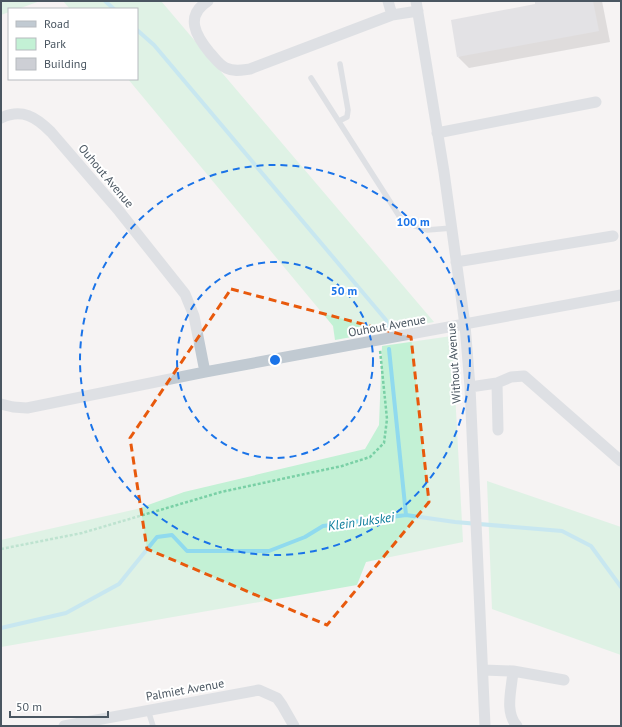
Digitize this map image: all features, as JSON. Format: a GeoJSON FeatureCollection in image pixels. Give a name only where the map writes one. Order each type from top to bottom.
{"type":"FeatureCollection","features":[{"type":"Feature","properties":{"kind":"street"},"geometry":{"type":"LineString","coordinates":[[208,1],[197,11],[194,19],[195,28],[199,40],[216,60],[224,67],[231,70],[250,69],[417,6]]}},
{"type":"Feature","properties":{"kind":"street"},"geometry":{"type":"LineString","coordinates":[[388,1],[392,16]]}},
{"type":"Feature","properties":{"kind":"street","name":"Without Avenue"},"geometry":{"type":"LineString","coordinates":[[417,6],[452,228],[465,324],[470,387],[485,726]]}},
{"type":"Feature","properties":{"kind":"street"},"geometry":{"type":"LineString","coordinates":[[437,133],[596,102]]}},
{"type":"Feature","properties":{"kind":"street","name":"Ouhout Avenue"},"geometry":{"type":"LineString","coordinates":[[1,118],[10,114],[21,114],[30,116],[41,122],[119,211],[185,294],[194,316],[205,372]]}},
{"type":"Feature","properties":{"kind":"street"},"geometry":{"type":"LineString","coordinates":[[456,262],[613,236]]}},
{"type":"Feature","properties":{"kind":"street","name":"Ouhout Avenue"},"geometry":{"type":"LineString","coordinates":[[1,404],[27,408],[205,372],[621,297]]}},
{"type":"Feature","properties":{"kind":"street"},"geometry":{"type":"LineString","coordinates":[[470,387],[497,383],[511,377],[524,376],[621,461]]}},
{"type":"Feature","properties":{"kind":"street"},"geometry":{"type":"LineString","coordinates":[[497,383],[498,430]]}},
{"type":"Feature","properties":{"kind":"street"},"geometry":{"type":"LineString","coordinates":[[483,670],[513,671],[564,680]]}},
{"type":"Feature","properties":{"kind":"street"},"geometry":{"type":"LineString","coordinates":[[513,671],[510,708],[513,722],[517,726]]}},
{"type":"Feature","properties":{"kind":"street","name":"Palmiet Avenue"},"geometry":{"type":"LineString","coordinates":[[64,726],[259,690],[277,698],[294,726]]}},
{"type":"Feature","properties":{"kind":"lane"},"geometry":{"type":"LineString","coordinates":[[339,121],[347,117],[348,110],[340,64]]}},
{"type":"Feature","properties":{"kind":"lane"},"geometry":{"type":"LineString","coordinates":[[311,78],[403,222],[427,230],[452,228]]}},
{"type":"Feature","properties":{"kind":"lane"},"geometry":{"type":"LineString","coordinates":[[148,710],[153,726]]}},
{"type":"Feature","properties":{"kind":"path"},"geometry":{"type":"LineString","coordinates":[[1,549],[82,533],[221,492],[342,466],[370,457],[384,443],[387,419],[379,340]]}},
{"type":"Feature","properties":{"kind":"highlighted area"},"geometry":{"type":"Polygon","coordinates":[[[231,289],[411,337],[429,502],[327,625],[147,549],[130,438],[231,289]]]}},
{"type":"Feature","properties":{"kind":"green space"},"geometry":{"type":"Polygon","coordinates":[[[1,1],[40,1],[21,8],[8,8],[8,12],[1,15],[1,1]]]}},
{"type":"Feature","properties":{"kind":"green space"},"geometry":{"type":"Polygon","coordinates":[[[63,1],[161,1],[434,322],[335,340],[333,326],[129,80],[138,80],[138,8],[69,8],[63,1]]]}},
{"type":"Feature","properties":{"kind":"green space"},"geometry":{"type":"Polygon","coordinates":[[[452,336],[463,542],[366,562],[357,585],[1,647],[1,540],[137,509],[184,492],[365,449],[379,425],[382,346],[452,336]]]}},
{"type":"Feature","properties":{"kind":"green space"},"geometry":{"type":"Polygon","coordinates":[[[487,481],[621,527],[621,655],[492,609],[487,481]]]}},
{"type":"Feature","properties":{"kind":"building"},"geometry":{"type":"Polygon","coordinates":[[[535,1],[593,1],[599,31],[457,57],[451,20],[535,4],[535,1]]]}},
{"type":"Feature","properties":{"kind":"waterway"},"geometry":{"type":"LineString","coordinates":[[105,1],[113,8]]}},
{"type":"Feature","properties":{"kind":"waterway"},"geometry":{"type":"LineString","coordinates":[[138,31],[154,45],[386,320],[387,328]]}},
{"type":"Feature","properties":{"kind":"waterway"},"geometry":{"type":"LineString","coordinates":[[389,349],[406,515]]}},
{"type":"Feature","properties":{"kind":"waterway","name":"Klein Jukskei"},"geometry":{"type":"LineString","coordinates":[[1,628],[66,613],[119,584],[157,537],[172,535],[187,551],[269,551],[305,537],[323,526],[406,515],[455,522],[562,531],[591,546],[621,587]]}}]}
